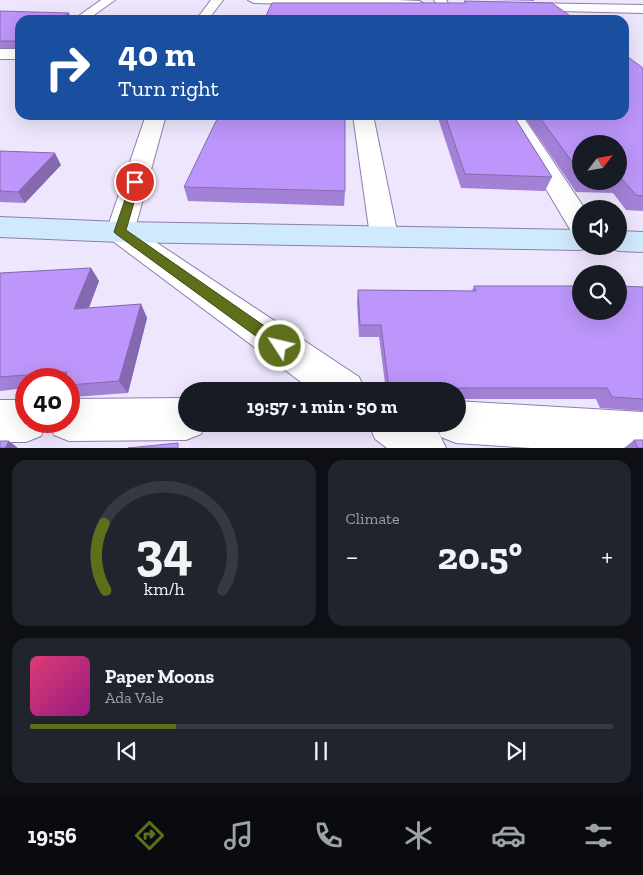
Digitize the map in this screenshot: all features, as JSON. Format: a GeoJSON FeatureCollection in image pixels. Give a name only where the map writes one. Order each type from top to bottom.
{"type":"FeatureCollection","features":[{"type":"Feature","properties":{"kind":"main road"},"geometry":{"type":"LineString","coordinates":[[0,227],[120,232],[572,240]]}},
{"type":"Feature","properties":{"kind":"main road"},"geometry":{"type":"LineString","coordinates":[[627,241],[643,242]]}},
{"type":"Feature","properties":{"kind":"street"},"geometry":{"type":"LineString","coordinates":[[87,15],[109,0]]}},
{"type":"Feature","properties":{"kind":"street"},"geometry":{"type":"LineString","coordinates":[[206,15],[217,0]]}},
{"type":"Feature","properties":{"kind":"street"},"geometry":{"type":"LineString","coordinates":[[254,0],[344,4],[441,2],[462,5]]}},
{"type":"Feature","properties":{"kind":"street"},"geometry":{"type":"LineString","coordinates":[[634,0],[643,5]]}},
{"type":"Feature","properties":{"kind":"street"},"geometry":{"type":"LineString","coordinates":[[441,2],[449,15]]}},
{"type":"Feature","properties":{"kind":"street"},"geometry":{"type":"LineString","coordinates":[[544,4],[560,15]]}},
{"type":"Feature","properties":{"kind":"street"},"geometry":{"type":"LineString","coordinates":[[510,7],[544,4],[643,9]]}},
{"type":"Feature","properties":{"kind":"street"},"geometry":{"type":"LineString","coordinates":[[0,54],[15,54]]}},
{"type":"Feature","properties":{"kind":"street"},"geometry":{"type":"LineString","coordinates":[[154,120],[120,232],[332,382]]}},
{"type":"Feature","properties":{"kind":"street"},"geometry":{"type":"LineString","coordinates":[[364,120],[384,236]]}},
{"type":"Feature","properties":{"kind":"street"},"geometry":{"type":"LineString","coordinates":[[515,120],[572,210]]}},
{"type":"Feature","properties":{"kind":"street"},"geometry":{"type":"LineString","coordinates":[[80,420],[178,419]]}},
{"type":"Feature","properties":{"kind":"street"},"geometry":{"type":"LineString","coordinates":[[0,421],[15,421]]}},
{"type":"Feature","properties":{"kind":"street"},"geometry":{"type":"LineString","coordinates":[[466,423],[643,433]]}},
{"type":"Feature","properties":{"kind":"street"},"geometry":{"type":"LineString","coordinates":[[401,432],[424,448]]}},
{"type":"Feature","properties":{"kind":"building"},"geometry":{"type":"Polygon","coordinates":[[[464,1],[552,3],[569,15],[266,15],[272,3],[466,3],[464,1]]]}},
{"type":"Feature","properties":{"kind":"building"},"geometry":{"type":"Polygon","coordinates":[[[0,11],[69,13],[65,15],[15,15],[15,41],[0,41],[0,11]]]}},
{"type":"Feature","properties":{"kind":"building"},"geometry":{"type":"Polygon","coordinates":[[[629,58],[643,68],[643,196],[636,195],[628,186],[628,135],[572,135],[572,162],[542,120],[629,120],[629,58]]]}},
{"type":"Feature","properties":{"kind":"building"},"geometry":{"type":"Polygon","coordinates":[[[217,120],[345,120],[345,191],[184,187],[217,120]]]}},
{"type":"Feature","properties":{"kind":"building"},"geometry":{"type":"Polygon","coordinates":[[[447,120],[516,120],[552,177],[465,174],[447,120]]]}},
{"type":"Feature","properties":{"kind":"building"},"geometry":{"type":"Polygon","coordinates":[[[0,151],[55,153],[18,192],[0,191],[0,151]]]}},
{"type":"Feature","properties":{"kind":"building"},"geometry":{"type":"Polygon","coordinates":[[[91,268],[74,309],[141,304],[119,381],[80,384],[80,368],[15,368],[15,376],[0,377],[0,273],[91,268]]]}},
{"type":"Feature","properties":{"kind":"building"},"geometry":{"type":"Polygon","coordinates":[[[474,286],[572,286],[572,320],[627,320],[627,286],[643,287],[643,399],[612,397],[607,388],[466,388],[466,382],[388,382],[381,325],[360,325],[358,290],[476,291],[474,286]]]}},
{"type":"Feature","properties":{"kind":"building"},"geometry":{"type":"Polygon","coordinates":[[[634,440],[643,440],[643,448],[638,448],[634,440]]]}},
{"type":"Feature","properties":{"kind":"building"},"geometry":{"type":"Polygon","coordinates":[[[0,441],[9,441],[5,448],[0,448],[0,441]]]}},
{"type":"Feature","properties":{"kind":"building"},"geometry":{"type":"Polygon","coordinates":[[[178,443],[178,448],[128,448],[178,443]]]}},
{"type":"Feature","properties":{"kind":"route"},"geometry":{"type":"LineString","coordinates":[[135,182],[120,232],[280,346]]}}]}
